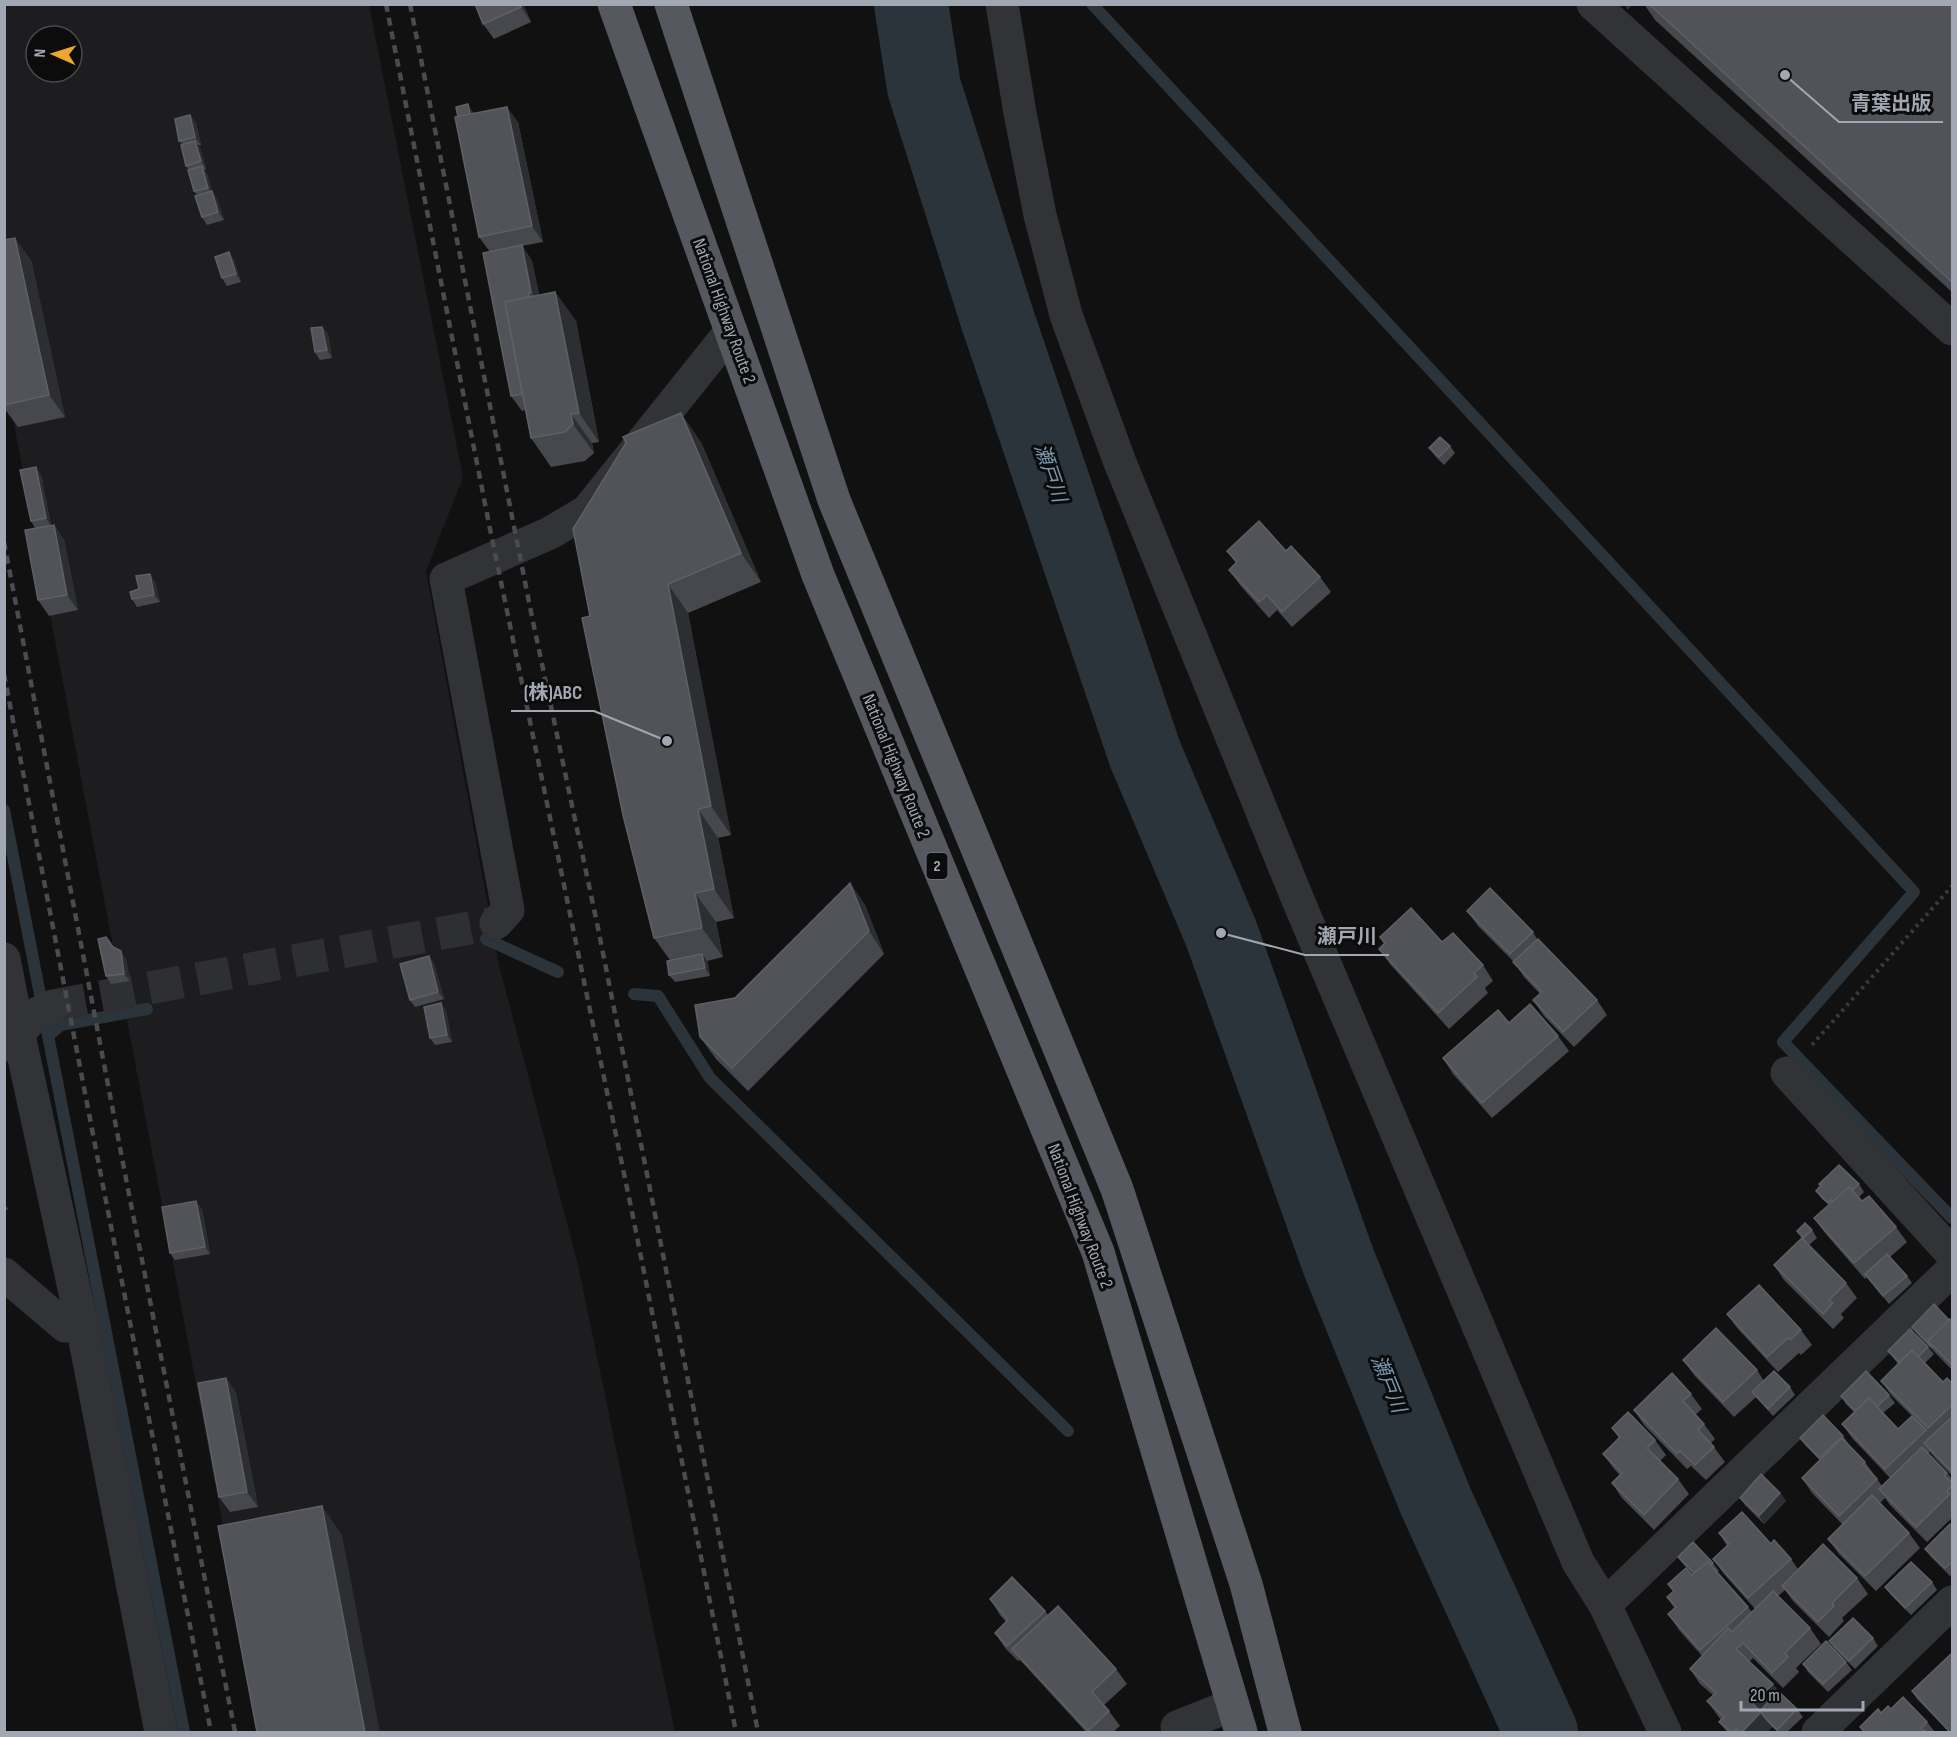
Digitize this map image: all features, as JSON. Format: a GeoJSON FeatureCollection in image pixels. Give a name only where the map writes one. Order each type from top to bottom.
{"type":"FeatureCollection","features":[{"type":"Feature","properties":{"kind":"highway","name":"National Highway Route 2"},"geometry":{"type":"LineString","coordinates":[[614,4],[818,575],[1098,1252],[1237,1719]]}},
{"type":"Feature","properties":{"kind":"highway"},"geometry":{"type":"LineString","coordinates":[[671,4],[834,500],[1117,1189],[1246,1584],[1286,1732]]}},
{"type":"Feature","properties":{"kind":"street"},"geometry":{"type":"LineString","coordinates":[[1002,4],[1038,203],[1066,315],[1119,460],[1298,900],[1578,1562],[1605,1605],[1665,1732]]}},
{"type":"Feature","properties":{"kind":"street"},"geometry":{"type":"LineString","coordinates":[[1593,4],[1953,329]]}},
{"type":"Feature","properties":{"kind":"street"},"geometry":{"type":"LineString","coordinates":[[496,923],[508,910],[446,579],[550,533],[587,511],[731,332]]}},
{"type":"Feature","properties":{"kind":"street"},"geometry":{"type":"LineString","coordinates":[[4,959],[28,1026],[82,1325],[161,1732]]}},
{"type":"Feature","properties":{"kind":"street"},"geometry":{"type":"LineString","coordinates":[[1796,1063],[1953,1254]]}},
{"type":"Feature","properties":{"kind":"street"},"geometry":{"type":"LineString","coordinates":[[1605,1605],[1953,1270]]}},
{"type":"Feature","properties":{"kind":"street"},"geometry":{"type":"LineString","coordinates":[[4,1274],[65,1326],[82,1325]]}},
{"type":"Feature","properties":{"kind":"street"},"geometry":{"type":"LineString","coordinates":[[1818,1732],[1953,1602]]}},
{"type":"Feature","properties":{"kind":"street"},"geometry":{"type":"LineString","coordinates":[[1175,1731],[1237,1719]]}},
{"type":"Feature","properties":{"kind":"path"},"geometry":{"type":"LineString","coordinates":[[1796,1063],[1953,886]]}},
{"type":"Feature","properties":{"kind":"shaded area"},"geometry":{"type":"Polygon","coordinates":[[[4,5],[369,5],[463,478],[426,571],[499,965],[578,1265],[675,1732],[262,1732],[5,377],[4,5]]]}},
{"type":"Feature","properties":{"kind":"building"},"geometry":{"type":"Polygon","coordinates":[[[475,4],[519,4],[521,7],[483,24],[475,4]]]}},
{"type":"Feature","properties":{"kind":"building"},"geometry":{"type":"Polygon","coordinates":[[[1649,4],[1946,4],[1953,10],[1953,283],[1649,4]]]}},
{"type":"Feature","properties":{"kind":"building"},"geometry":{"type":"Polygon","coordinates":[[[468,104],[470,114],[458,117],[456,107],[468,104]]]}},
{"type":"Feature","properties":{"kind":"building"},"geometry":{"type":"Polygon","coordinates":[[[507,107],[532,226],[479,237],[455,117],[507,107]]]}},
{"type":"Feature","properties":{"kind":"building"},"geometry":{"type":"Polygon","coordinates":[[[190,115],[195,137],[179,141],[175,119],[190,115]]]}},
{"type":"Feature","properties":{"kind":"building"},"geometry":{"type":"Polygon","coordinates":[[[195,141],[201,161],[186,166],[181,145],[195,141]]]}},
{"type":"Feature","properties":{"kind":"building"},"geometry":{"type":"Polygon","coordinates":[[[202,166],[208,188],[194,191],[188,170],[202,166]]]}},
{"type":"Feature","properties":{"kind":"building"},"geometry":{"type":"Polygon","coordinates":[[[212,191],[218,212],[202,217],[195,196],[212,191]]]}},
{"type":"Feature","properties":{"kind":"building"},"geometry":{"type":"Polygon","coordinates":[[[15,238],[49,395],[4,405],[4,240],[15,238]]]}},
{"type":"Feature","properties":{"kind":"building"},"geometry":{"type":"Polygon","coordinates":[[[522,245],[531,292],[528,293],[529,297],[505,302],[522,394],[511,396],[483,253],[522,245]]]}},
{"type":"Feature","properties":{"kind":"building"},"geometry":{"type":"Polygon","coordinates":[[[229,252],[236,274],[222,278],[215,257],[229,252]]]}},
{"type":"Feature","properties":{"kind":"building"},"geometry":{"type":"Polygon","coordinates":[[[555,292],[579,413],[571,414],[573,424],[565,432],[531,438],[505,302],[555,292]]]}},
{"type":"Feature","properties":{"kind":"building"},"geometry":{"type":"Polygon","coordinates":[[[322,327],[327,350],[315,352],[311,328],[322,327]]]}},
{"type":"Feature","properties":{"kind":"building"},"geometry":{"type":"Polygon","coordinates":[[[681,413],[741,553],[668,584],[711,806],[698,809],[714,889],[695,893],[702,928],[654,938],[623,815],[582,618],[590,616],[573,529],[626,443],[623,437],[681,413]]]}},
{"type":"Feature","properties":{"kind":"building"},"geometry":{"type":"Polygon","coordinates":[[[1440,437],[1450,446],[1439,457],[1429,448],[1440,437]]]}},
{"type":"Feature","properties":{"kind":"building"},"geometry":{"type":"Polygon","coordinates":[[[36,467],[46,518],[31,521],[20,470],[36,467]]]}},
{"type":"Feature","properties":{"kind":"building"},"geometry":{"type":"Polygon","coordinates":[[[1259,521],[1286,551],[1291,546],[1320,577],[1282,612],[1267,595],[1259,602],[1229,570],[1237,562],[1227,551],[1259,521]]]}},
{"type":"Feature","properties":{"kind":"building"},"geometry":{"type":"Polygon","coordinates":[[[54,525],[67,595],[38,600],[25,530],[54,525]]]}},
{"type":"Feature","properties":{"kind":"building"},"geometry":{"type":"Polygon","coordinates":[[[150,574],[154,595],[132,599],[130,592],[139,589],[136,576],[150,574]]]}},
{"type":"Feature","properties":{"kind":"building"},"geometry":{"type":"Polygon","coordinates":[[[850,883],[869,931],[732,1068],[700,1037],[695,1005],[735,998],[850,883]]]}},
{"type":"Feature","properties":{"kind":"building"},"geometry":{"type":"Polygon","coordinates":[[[1490,888],[1533,932],[1510,954],[1467,911],[1490,888]]]}},
{"type":"Feature","properties":{"kind":"building"},"geometry":{"type":"Polygon","coordinates":[[[1411,908],[1442,942],[1453,933],[1483,965],[1474,973],[1477,977],[1438,1013],[1379,949],[1385,943],[1380,937],[1411,908]]]}},
{"type":"Feature","properties":{"kind":"building"},"geometry":{"type":"Polygon","coordinates":[[[106,937],[113,947],[121,951],[124,974],[106,976],[98,939],[106,937]]]}},
{"type":"Feature","properties":{"kind":"building"},"geometry":{"type":"Polygon","coordinates":[[[1538,939],[1597,1000],[1563,1032],[1533,1000],[1542,992],[1513,962],[1538,939]]]}},
{"type":"Feature","properties":{"kind":"building"},"geometry":{"type":"Polygon","coordinates":[[[702,954],[705,968],[669,975],[667,961],[702,954]]]}},
{"type":"Feature","properties":{"kind":"building"},"geometry":{"type":"Polygon","coordinates":[[[429,956],[438,992],[410,1000],[400,964],[429,956]]]}},
{"type":"Feature","properties":{"kind":"building"},"geometry":{"type":"Polygon","coordinates":[[[441,1003],[447,1035],[430,1038],[424,1007],[441,1003]]]}},
{"type":"Feature","properties":{"kind":"building"},"geometry":{"type":"Polygon","coordinates":[[[1530,1004],[1558,1036],[1482,1103],[1443,1058],[1498,1010],[1509,1023],[1530,1004]]]}},
{"type":"Feature","properties":{"kind":"building"},"geometry":{"type":"Polygon","coordinates":[[[1839,1165],[1859,1184],[1852,1190],[1849,1187],[1833,1202],[1831,1200],[1828,1203],[1816,1191],[1821,1185],[1819,1184],[1839,1165]]]}},
{"type":"Feature","properties":{"kind":"building"},"geometry":{"type":"Polygon","coordinates":[[[1849,1187],[1862,1201],[1869,1196],[1896,1227],[1854,1263],[1814,1218],[1849,1187]]]}},
{"type":"Feature","properties":{"kind":"building"},"geometry":{"type":"Polygon","coordinates":[[[196,1201],[205,1247],[170,1253],[162,1207],[196,1201]]]}},
{"type":"Feature","properties":{"kind":"building"},"geometry":{"type":"Polygon","coordinates":[[[1805,1223],[1812,1230],[1803,1238],[1797,1231],[1805,1223]]]}},
{"type":"Feature","properties":{"kind":"building"},"geometry":{"type":"Polygon","coordinates":[[[1802,1238],[1846,1283],[1829,1300],[1833,1303],[1823,1314],[1774,1265],[1802,1238]]]}},
{"type":"Feature","properties":{"kind":"building"},"geometry":{"type":"Polygon","coordinates":[[[1887,1254],[1907,1276],[1883,1296],[1865,1274],[1887,1254]]]}},
{"type":"Feature","properties":{"kind":"building"},"geometry":{"type":"Polygon","coordinates":[[[1759,1285],[1801,1330],[1790,1340],[1788,1338],[1767,1357],[1727,1314],[1759,1285]]]}},
{"type":"Feature","properties":{"kind":"building"},"geometry":{"type":"Polygon","coordinates":[[[1934,1304],[1949,1320],[1928,1341],[1932,1347],[1912,1327],[1934,1304]]]}},
{"type":"Feature","properties":{"kind":"building"},"geometry":{"type":"Polygon","coordinates":[[[1950,1319],[1953,1322],[1953,1366],[1928,1341],[1950,1319]]]}},
{"type":"Feature","properties":{"kind":"building"},"geometry":{"type":"Polygon","coordinates":[[[1716,1328],[1757,1370],[1723,1402],[1683,1360],[1716,1328]]]}},
{"type":"Feature","properties":{"kind":"building"},"geometry":{"type":"Polygon","coordinates":[[[1910,1329],[1928,1347],[1918,1357],[1912,1350],[1899,1362],[1888,1351],[1910,1329]]]}},
{"type":"Feature","properties":{"kind":"building"},"geometry":{"type":"Polygon","coordinates":[[[1912,1350],[1943,1382],[1947,1378],[1953,1384],[1953,1404],[1928,1428],[1881,1381],[1912,1350]]]}},
{"type":"Feature","properties":{"kind":"building"},"geometry":{"type":"Polygon","coordinates":[[[1774,1371],[1790,1387],[1768,1409],[1752,1392],[1774,1371]]]}},
{"type":"Feature","properties":{"kind":"building"},"geometry":{"type":"Polygon","coordinates":[[[1866,1371],[1889,1395],[1877,1407],[1869,1398],[1855,1411],[1841,1396],[1866,1371]]]}},
{"type":"Feature","properties":{"kind":"building"},"geometry":{"type":"Polygon","coordinates":[[[1672,1373],[1691,1394],[1683,1401],[1704,1424],[1698,1430],[1714,1447],[1695,1465],[1680,1451],[1677,1454],[1634,1410],[1672,1373]]]}},
{"type":"Feature","properties":{"kind":"building"},"geometry":{"type":"Polygon","coordinates":[[[226,1378],[247,1492],[219,1497],[198,1383],[226,1378]]]}},
{"type":"Feature","properties":{"kind":"building"},"geometry":{"type":"Polygon","coordinates":[[[1869,1398],[1898,1429],[1912,1416],[1926,1430],[1885,1469],[1842,1424],[1869,1398]]]}},
{"type":"Feature","properties":{"kind":"building"},"geometry":{"type":"Polygon","coordinates":[[[1628,1412],[1655,1440],[1647,1448],[1678,1479],[1644,1515],[1612,1483],[1622,1473],[1603,1454],[1620,1437],[1612,1428],[1628,1412]]]}},
{"type":"Feature","properties":{"kind":"building"},"geometry":{"type":"Polygon","coordinates":[[[1823,1415],[1843,1436],[1819,1458],[1800,1438],[1823,1415]]]}},
{"type":"Feature","properties":{"kind":"building"},"geometry":{"type":"Polygon","coordinates":[[[1953,1416],[1953,1473],[1924,1443],[1953,1416]]]}},
{"type":"Feature","properties":{"kind":"building"},"geometry":{"type":"Polygon","coordinates":[[[1842,1438],[1865,1462],[1863,1464],[1877,1479],[1839,1516],[1802,1478],[1842,1438]]]}},
{"type":"Feature","properties":{"kind":"building"},"geometry":{"type":"Polygon","coordinates":[[[1922,1447],[1947,1473],[1944,1476],[1953,1483],[1953,1486],[1947,1491],[1950,1494],[1916,1527],[1879,1489],[1922,1447]]]}},
{"type":"Feature","properties":{"kind":"building"},"geometry":{"type":"Polygon","coordinates":[[[1761,1474],[1780,1493],[1759,1516],[1740,1498],[1761,1474]]]}},
{"type":"Feature","properties":{"kind":"building"},"geometry":{"type":"Polygon","coordinates":[[[1872,1495],[1909,1533],[1865,1576],[1828,1539],[1872,1495]]]}},
{"type":"Feature","properties":{"kind":"building"},"geometry":{"type":"Polygon","coordinates":[[[322,1506],[365,1732],[257,1732],[218,1526],[322,1506]]]}},
{"type":"Feature","properties":{"kind":"building"},"geometry":{"type":"Polygon","coordinates":[[[1742,1512],[1771,1544],[1774,1540],[1791,1559],[1748,1598],[1713,1559],[1729,1544],[1719,1533],[1742,1512]]]}},
{"type":"Feature","properties":{"kind":"building"},"geometry":{"type":"Polygon","coordinates":[[[1950,1524],[1953,1527],[1953,1561],[1945,1568],[1925,1549],[1950,1524]]]}},
{"type":"Feature","properties":{"kind":"building"},"geometry":{"type":"Polygon","coordinates":[[[1693,1542],[1713,1563],[1711,1565],[1708,1562],[1694,1573],[1678,1557],[1693,1542]]]}},
{"type":"Feature","properties":{"kind":"building"},"geometry":{"type":"Polygon","coordinates":[[[1823,1544],[1857,1578],[1832,1603],[1834,1606],[1818,1622],[1782,1586],[1823,1544]]]}},
{"type":"Feature","properties":{"kind":"building"},"geometry":{"type":"Polygon","coordinates":[[[1708,1562],[1748,1607],[1700,1650],[1668,1614],[1676,1607],[1667,1597],[1674,1591],[1668,1584],[1686,1568],[1692,1575],[1708,1562]]]}},
{"type":"Feature","properties":{"kind":"building"},"geometry":{"type":"Polygon","coordinates":[[[1911,1562],[1932,1582],[1905,1608],[1885,1587],[1911,1562]]]}},
{"type":"Feature","properties":{"kind":"building"},"geometry":{"type":"Polygon","coordinates":[[[1012,1577],[1045,1611],[1007,1646],[995,1633],[1008,1620],[990,1599],[1012,1577]]]}},
{"type":"Feature","properties":{"kind":"building"},"geometry":{"type":"Polygon","coordinates":[[[1773,1591],[1810,1628],[1785,1653],[1788,1657],[1772,1673],[1743,1643],[1736,1649],[1773,1684],[1753,1704],[1761,1712],[1742,1732],[1737,1729],[1731,1732],[1719,1722],[1724,1717],[1707,1701],[1716,1693],[1690,1669],[1728,1628],[1732,1632],[1773,1591]]]}},
{"type":"Feature","properties":{"kind":"building"},"geometry":{"type":"Polygon","coordinates":[[[1058,1606],[1116,1669],[1092,1692],[1109,1711],[1088,1731],[1012,1649],[1058,1606]]]}},
{"type":"Feature","properties":{"kind":"building"},"geometry":{"type":"Polygon","coordinates":[[[1853,1618],[1873,1638],[1849,1661],[1829,1641],[1853,1618]]]}},
{"type":"Feature","properties":{"kind":"building"},"geometry":{"type":"Polygon","coordinates":[[[1826,1641],[1846,1662],[1823,1684],[1803,1664],[1826,1641]]]}},
{"type":"Feature","properties":{"kind":"building"},"geometry":{"type":"Polygon","coordinates":[[[1952,1653],[1953,1732],[1950,1732],[1912,1691],[1952,1653]]]}},
{"type":"Feature","properties":{"kind":"building"},"geometry":{"type":"Polygon","coordinates":[[[1778,1691],[1797,1709],[1777,1730],[1760,1711],[1778,1691]]]}},
{"type":"Feature","properties":{"kind":"building"},"geometry":{"type":"Polygon","coordinates":[[[1903,1697],[1927,1722],[1921,1728],[1926,1732],[1865,1732],[1860,1727],[1878,1709],[1881,1713],[1888,1706],[1891,1709],[1903,1697]]]}},
{"type":"Feature","properties":{"kind":"waterway","name":"瀬戸川"},"geometry":{"type":"LineString","coordinates":[[911,4],[924,87],[996,315],[1145,754],[1221,933],[1339,1263],[1436,1502],[1541,1732]]}},
{"type":"Feature","properties":{"kind":"waterway"},"geometry":{"type":"LineString","coordinates":[[1092,4],[1914,892],[1783,1042],[1952,1218]]}},
{"type":"Feature","properties":{"kind":"waterway"},"geometry":{"type":"LineString","coordinates":[[4,810],[184,1732]]}},
{"type":"Feature","properties":{"kind":"waterway"},"geometry":{"type":"LineString","coordinates":[[486,939],[558,972]]}},
{"type":"Feature","properties":{"kind":"waterway"},"geometry":{"type":"LineString","coordinates":[[634,994],[658,996],[710,1078],[1068,1431]]}},
{"type":"Feature","properties":{"kind":"waterway"},"geometry":{"type":"LineString","coordinates":[[49,1035],[61,1025],[147,1009]]}},
{"type":"Feature","properties":{"kind":"tunnel"},"geometry":{"type":"LineString","coordinates":[[53,1006],[496,923]]}},
{"type":"Feature","properties":{"kind":"railway"},"geometry":{"type":"LineString","coordinates":[[386,4],[491,534],[633,1217],[736,1732]]}},
{"type":"Feature","properties":{"kind":"railway"},"geometry":{"type":"LineString","coordinates":[[410,4],[532,617],[598,928],[758,1732]]}},
{"type":"Feature","properties":{"kind":"railway"},"geometry":{"type":"LineString","coordinates":[[4,542],[235,1732]]}},
{"type":"Feature","properties":{"kind":"railway"},"geometry":{"type":"LineString","coordinates":[[4,674],[211,1732]]}},
{"type":"Feature","properties":{"kind":"place","name":"青葉出版"},"geometry":{"type":"Point","coordinates":[1785,75]}},
{"type":"Feature","properties":{"kind":"place","name":"(株)ABC"},"geometry":{"type":"Point","coordinates":[667,741]}},
{"type":"Feature","properties":{"kind":"place","name":"瀬戸川"},"geometry":{"type":"Point","coordinates":[1221,933]}}]}
